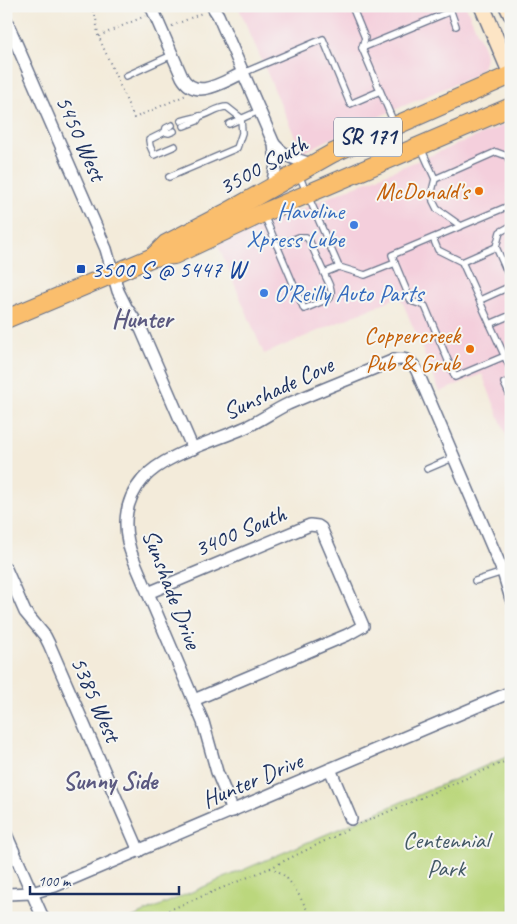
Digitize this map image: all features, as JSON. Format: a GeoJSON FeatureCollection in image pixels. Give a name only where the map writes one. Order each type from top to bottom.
{"type":"FeatureCollection","features":[{"type":"Feature","properties":{"kind":"main road"},"geometry":{"type":"LineString","coordinates":[[482,6],[511,75]]}},
{"type":"Feature","properties":{"kind":"main road"},"geometry":{"type":"LineString","coordinates":[[507,6],[511,14]]}},
{"type":"Feature","properties":{"kind":"main road","name":"3500 South"},"geometry":{"type":"LineString","coordinates":[[6,319],[153,256],[166,244],[348,146],[511,75]]}},
{"type":"Feature","properties":{"kind":"main road","name":"3500 South"},"geometry":{"type":"LineString","coordinates":[[153,256],[174,255],[263,213],[511,107]]}},
{"type":"Feature","properties":{"kind":"street"},"geometry":{"type":"LineString","coordinates":[[208,9],[218,15],[274,144],[283,154],[305,168]]}},
{"type":"Feature","properties":{"kind":"street"},"geometry":{"type":"LineString","coordinates":[[149,11],[183,80],[195,89],[208,89],[243,73]]}},
{"type":"Feature","properties":{"kind":"street","name":"5450 West"},"geometry":{"type":"LineString","coordinates":[[6,20],[106,249],[114,273]]}},
{"type":"Feature","properties":{"kind":"street"},"geometry":{"type":"LineString","coordinates":[[272,186],[276,165],[274,144]]}},
{"type":"Feature","properties":{"kind":"street"},"geometry":{"type":"LineString","coordinates":[[114,273],[118,290],[126,307],[141,329],[192,449]]}},
{"type":"Feature","properties":{"kind":"street","name":"Sunshade Cove"},"geometry":{"type":"LineString","coordinates":[[192,449],[250,425],[287,405],[402,358],[409,361],[417,371],[455,457]]}},
{"type":"Feature","properties":{"kind":"street","name":"Sunshade Drive"},"geometry":{"type":"LineString","coordinates":[[192,449],[161,463],[152,470],[136,489],[130,501],[126,521],[127,540],[207,733],[217,772],[233,811]]}},
{"type":"Feature","properties":{"kind":"street"},"geometry":{"type":"LineString","coordinates":[[455,457],[503,572],[511,599]]}},
{"type":"Feature","properties":{"kind":"street","name":"3400 South"},"geometry":{"type":"LineString","coordinates":[[148,593],[304,526],[314,525],[321,528],[363,626],[347,635],[194,700]]}},
{"type":"Feature","properties":{"kind":"street","name":"5385 West"},"geometry":{"type":"LineString","coordinates":[[6,569],[25,612],[49,644],[139,851]]}},
{"type":"Feature","properties":{"kind":"street","name":"Hunter Drive"},"geometry":{"type":"LineString","coordinates":[[6,894],[32,892],[55,886],[511,692]]}},
{"type":"Feature","properties":{"kind":"street"},"geometry":{"type":"LineString","coordinates":[[330,769],[351,818]]}},
{"type":"Feature","properties":{"kind":"street"},"geometry":{"type":"LineString","coordinates":[[6,834],[43,918]]}},
{"type":"Feature","properties":{"kind":"lane"},"geometry":{"type":"LineString","coordinates":[[359,6],[353,9],[365,38],[362,48],[395,125]]}},
{"type":"Feature","properties":{"kind":"lane"},"geometry":{"type":"LineString","coordinates":[[362,48],[450,8],[456,26]]}},
{"type":"Feature","properties":{"kind":"lane"},"geometry":{"type":"LineString","coordinates":[[243,73],[322,39],[350,104],[380,91]]}},
{"type":"Feature","properties":{"kind":"lane"},"geometry":{"type":"LineString","coordinates":[[126,76],[172,55]]}},
{"type":"Feature","properties":{"kind":"lane"},"geometry":{"type":"LineString","coordinates":[[169,178],[237,148],[242,133],[241,118],[227,107],[222,107],[200,116],[197,121],[183,124]]}},
{"type":"Feature","properties":{"kind":"lane"},"geometry":{"type":"LineString","coordinates":[[229,124],[259,111]]}},
{"type":"Feature","properties":{"kind":"lane"},"geometry":{"type":"LineString","coordinates":[[173,128],[166,128],[165,132],[149,140],[154,155],[175,146]]}},
{"type":"Feature","properties":{"kind":"lane"},"geometry":{"type":"LineString","coordinates":[[420,146],[435,179],[432,191],[433,201],[438,209],[461,226]]}},
{"type":"Feature","properties":{"kind":"lane"},"geometry":{"type":"LineString","coordinates":[[435,179],[496,152],[507,156],[511,164]]}},
{"type":"Feature","properties":{"kind":"lane"},"geometry":{"type":"LineString","coordinates":[[305,168],[308,194],[339,267]]}},
{"type":"Feature","properties":{"kind":"lane"},"geometry":{"type":"LineString","coordinates":[[255,196],[304,309],[332,296],[324,273],[306,237],[299,237],[277,246]]}},
{"type":"Feature","properties":{"kind":"lane"},"geometry":{"type":"LineString","coordinates":[[505,356],[455,377],[425,306],[411,301],[392,255],[511,205]]}},
{"type":"Feature","properties":{"kind":"lane"},"geometry":{"type":"LineString","coordinates":[[511,226],[500,232],[496,247],[511,281]]}},
{"type":"Feature","properties":{"kind":"lane"},"geometry":{"type":"LineString","coordinates":[[433,238],[438,250],[462,262],[511,370]]}},
{"type":"Feature","properties":{"kind":"lane"},"geometry":{"type":"LineString","coordinates":[[462,262],[496,247]]}},
{"type":"Feature","properties":{"kind":"lane"},"geometry":{"type":"LineString","coordinates":[[324,273],[339,267],[365,275],[395,263]]}},
{"type":"Feature","properties":{"kind":"lane"},"geometry":{"type":"LineString","coordinates":[[480,300],[511,286]]}},
{"type":"Feature","properties":{"kind":"lane"},"geometry":{"type":"LineString","coordinates":[[490,324],[511,315]]}},
{"type":"Feature","properties":{"kind":"lane"},"geometry":{"type":"LineString","coordinates":[[511,380],[504,383],[511,398]]}},
{"type":"Feature","properties":{"kind":"lane"},"geometry":{"type":"LineString","coordinates":[[427,469],[455,457]]}},
{"type":"Feature","properties":{"kind":"lane"},"geometry":{"type":"LineString","coordinates":[[476,581],[503,572]]}},
{"type":"Feature","properties":{"kind":"path"},"geometry":{"type":"LineString","coordinates":[[170,27],[208,9]]}},
{"type":"Feature","properties":{"kind":"path"},"geometry":{"type":"LineString","coordinates":[[99,36],[149,11]]}},
{"type":"Feature","properties":{"kind":"path"},"geometry":{"type":"LineString","coordinates":[[150,918],[270,868],[346,830],[511,759]]}},
{"type":"Feature","properties":{"kind":"path"},"geometry":{"type":"LineString","coordinates":[[270,868],[276,869],[292,883],[312,918]]}},
{"type":"Feature","properties":{"kind":"shaded area"},"geometry":{"type":"Polygon","coordinates":[[[238,6],[466,6],[484,48],[486,55],[485,63],[473,76],[348,130],[302,153],[238,6]]]}},
{"type":"Feature","properties":{"kind":"shaded area"},"geometry":{"type":"Polygon","coordinates":[[[504,125],[511,126],[511,447],[482,374],[440,392],[400,296],[264,354],[218,245],[504,125]]]}},
{"type":"Feature","properties":{"kind":"green space","name":"Centennial Park"},"geometry":{"type":"Polygon","coordinates":[[[511,755],[511,918],[131,918],[511,755]]]}},
{"type":"Feature","properties":{"kind":"place","name":"McDonald's"},"geometry":{"type":"Point","coordinates":[479,191]}},
{"type":"Feature","properties":{"kind":"place","name":"Havoline Xpress Lube"},"geometry":{"type":"Point","coordinates":[354,225]}},
{"type":"Feature","properties":{"kind":"place","name":"3500 S @ 5447 W"},"geometry":{"type":"Point","coordinates":[81,269]}},
{"type":"Feature","properties":{"kind":"place","name":"O'Reilly Auto Parts"},"geometry":{"type":"Point","coordinates":[264,293]}},
{"type":"Feature","properties":{"kind":"place","name":"Coppercreek Pub & Grub"},"geometry":{"type":"Point","coordinates":[470,349]}},
{"type":"Feature","properties":{"kind":"district","name":"Hunter"},"geometry":{"type":"Point","coordinates":[142,319]}},
{"type":"Feature","properties":{"kind":"district","name":"Sunny Side"},"geometry":{"type":"Point","coordinates":[110,781]}}]}
